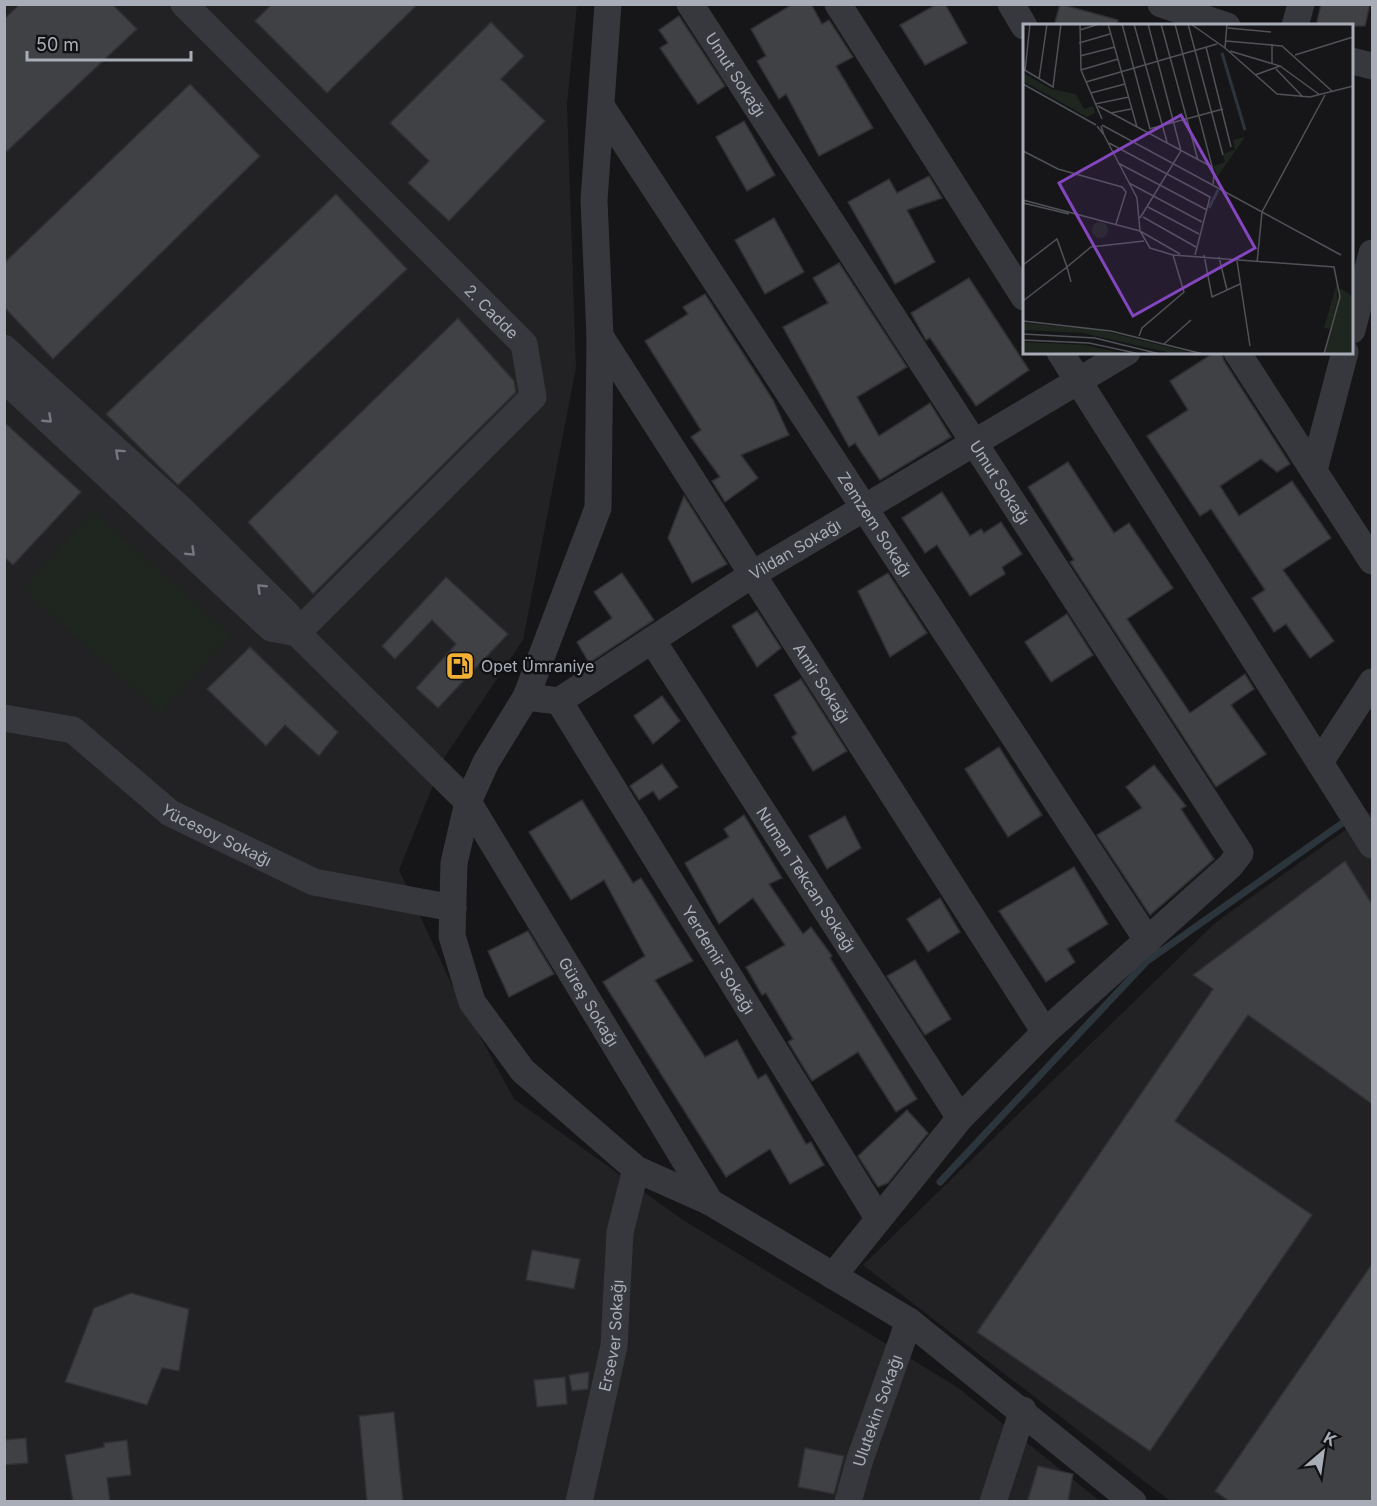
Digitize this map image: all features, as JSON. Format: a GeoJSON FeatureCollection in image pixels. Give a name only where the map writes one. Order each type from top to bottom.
{"type":"FeatureCollection","features":[{"type":"Feature","properties":{"kind":"street","name":"2. Cadde"},"geometry":{"type":"LineString","coordinates":[[184,4],[524,344],[526,355],[533,397],[297,633]]}},
{"type":"Feature","properties":{"kind":"street"},"geometry":{"type":"LineString","coordinates":[[608,4],[594,200],[600,336],[598,508],[526,697],[486,762],[468,801],[454,863],[452,936],[472,1002],[524,1071],[636,1169],[710,1202],[909,1321],[1023,1410],[1133,1502]]}},
{"type":"Feature","properties":{"kind":"street","name":"Umut Sokağı"},"geometry":{"type":"LineString","coordinates":[[690,4],[1240,853],[1230,866],[1148,941]]}},
{"type":"Feature","properties":{"kind":"street"},"geometry":{"type":"LineString","coordinates":[[838,4],[1023,295]]}},
{"type":"Feature","properties":{"kind":"street"},"geometry":{"type":"LineString","coordinates":[[1011,4],[1023,24]]}},
{"type":"Feature","properties":{"kind":"street"},"geometry":{"type":"LineString","coordinates":[[1296,24],[1301,4]]}},
{"type":"Feature","properties":{"kind":"street"},"geometry":{"type":"LineString","coordinates":[[1163,10],[1219,24]]}},
{"type":"Feature","properties":{"kind":"street"},"geometry":{"type":"LineString","coordinates":[[1353,61],[1372,66]]}},
{"type":"Feature","properties":{"kind":"street","name":"Zemzem Sokağı"},"geometry":{"type":"LineString","coordinates":[[601,106],[1148,941]]}},
{"type":"Feature","properties":{"kind":"street"},"geometry":{"type":"LineString","coordinates":[[1353,326],[1372,253]]}},
{"type":"Feature","properties":{"kind":"street","name":"Amir Sokağı"},"geometry":{"type":"LineString","coordinates":[[600,336],[1045,1032]]}},
{"type":"Feature","properties":{"kind":"street","name":"Güreş Sokağı"},"geometry":{"type":"LineString","coordinates":[[4,348],[198,526],[288,615],[297,633],[468,801],[710,1202]]}},
{"type":"Feature","properties":{"kind":"street"},"geometry":{"type":"LineString","coordinates":[[1061,354],[1372,845]]}},
{"type":"Feature","properties":{"kind":"street","name":"Vildan Sokağı"},"geometry":{"type":"LineString","coordinates":[[559,701],[753,574],[1123,354]]}},
{"type":"Feature","properties":{"kind":"street"},"geometry":{"type":"LineString","coordinates":[[1238,354],[1372,561]]}},
{"type":"Feature","properties":{"kind":"street"},"geometry":{"type":"LineString","coordinates":[[1314,470],[1345,354]]}},
{"type":"Feature","properties":{"kind":"street"},"geometry":{"type":"LineString","coordinates":[[4,379],[272,628],[297,633]]}},
{"type":"Feature","properties":{"kind":"street","name":"Numan Tekcan Sokağı"},"geometry":{"type":"LineString","coordinates":[[652,640],[960,1118]]}},
{"type":"Feature","properties":{"kind":"street"},"geometry":{"type":"LineString","coordinates":[[1320,762],[1372,682]]}},
{"type":"Feature","properties":{"kind":"street"},"geometry":{"type":"LineString","coordinates":[[526,697],[559,701]]}},
{"type":"Feature","properties":{"kind":"street","name":"Yerdemir Sokağı"},"geometry":{"type":"LineString","coordinates":[[559,701],[878,1218]]}},
{"type":"Feature","properties":{"kind":"street","name":"Yücesoy Sokağı"},"geometry":{"type":"LineString","coordinates":[[4,718],[72,730],[170,813],[314,882],[453,908]]}},
{"type":"Feature","properties":{"kind":"street"},"geometry":{"type":"LineString","coordinates":[[833,1276],[960,1118],[1045,1032],[1148,941]]}},
{"type":"Feature","properties":{"kind":"street","name":"Ersever Sokağı"},"geometry":{"type":"LineString","coordinates":[[579,1502],[614,1346],[620,1232],[636,1169]]}},
{"type":"Feature","properties":{"kind":"street","name":"Ulutekin Sokağı"},"geometry":{"type":"LineString","coordinates":[[848,1502],[860,1459],[909,1321]]}},
{"type":"Feature","properties":{"kind":"street"},"geometry":{"type":"LineString","coordinates":[[993,1502],[1023,1410]]}},
{"type":"Feature","properties":{"kind":"shaded area"},"geometry":{"type":"Polygon","coordinates":[[[5,5],[577,5],[567,104],[576,368],[523,640],[444,758],[399,870],[450,981],[514,1099],[683,1220],[957,1387],[1100,1501],[5,1502],[5,5]]]}},
{"type":"Feature","properties":{"kind":"shaded area"},"geometry":{"type":"Polygon","coordinates":[[[93,511],[231,635],[160,713],[23,589],[93,511]]]}},
{"type":"Feature","properties":{"kind":"shaded area"},"geometry":{"type":"Polygon","coordinates":[[[1372,811],[1372,1501],[1170,1501],[863,1265],[1215,923],[1372,811]]]}},
{"type":"Feature","properties":{"kind":"building"},"geometry":{"type":"Polygon","coordinates":[[[20,4],[112,4],[137,29],[4,154],[4,19],[20,4]]]}},
{"type":"Feature","properties":{"kind":"building"},"geometry":{"type":"Polygon","coordinates":[[[272,4],[418,4],[327,93],[255,21],[272,4]]]}},
{"type":"Feature","properties":{"kind":"building"},"geometry":{"type":"Polygon","coordinates":[[[793,4],[811,4],[822,24],[829,20],[853,57],[836,66],[873,128],[819,156],[786,94],[779,99],[757,61],[766,56],[751,29],[793,4]]]}},
{"type":"Feature","properties":{"kind":"building"},"geometry":{"type":"Polygon","coordinates":[[[937,4],[945,4],[967,43],[925,65],[900,25],[937,4]]]}},
{"type":"Feature","properties":{"kind":"building"},"geometry":{"type":"Polygon","coordinates":[[[1060,4],[1118,20],[1117,24],[1055,24],[1060,4]]]}},
{"type":"Feature","properties":{"kind":"building"},"geometry":{"type":"Polygon","coordinates":[[[1321,4],[1370,4],[1365,26],[1316,24],[1321,4]]]}},
{"type":"Feature","properties":{"kind":"building"},"geometry":{"type":"Polygon","coordinates":[[[679,16],[725,86],[698,104],[660,48],[668,43],[659,30],[679,16]]]}},
{"type":"Feature","properties":{"kind":"building"},"geometry":{"type":"Polygon","coordinates":[[[491,22],[524,56],[501,79],[545,121],[449,221],[408,183],[429,161],[390,123],[491,22]]]}},
{"type":"Feature","properties":{"kind":"building"},"geometry":{"type":"Polygon","coordinates":[[[190,84],[260,156],[53,359],[4,307],[4,263],[190,84]]]}},
{"type":"Feature","properties":{"kind":"building"},"geometry":{"type":"Polygon","coordinates":[[[744,121],[775,175],[747,191],[716,137],[744,121]]]}},
{"type":"Feature","properties":{"kind":"building"},"geometry":{"type":"Polygon","coordinates":[[[929,176],[942,198],[907,210],[935,262],[895,284],[848,202],[889,179],[897,193],[929,176]]]}},
{"type":"Feature","properties":{"kind":"building"},"geometry":{"type":"Polygon","coordinates":[[[336,194],[407,269],[178,485],[106,414],[336,194]]]}},
{"type":"Feature","properties":{"kind":"building"},"geometry":{"type":"Polygon","coordinates":[[[774,218],[804,272],[765,294],[735,240],[774,218]]]}},
{"type":"Feature","properties":{"kind":"building"},"geometry":{"type":"Polygon","coordinates":[[[839,263],[907,367],[857,397],[879,436],[930,403],[951,437],[880,480],[855,443],[849,447],[783,327],[828,303],[813,278],[839,263]]]}},
{"type":"Feature","properties":{"kind":"building"},"geometry":{"type":"Polygon","coordinates":[[[969,278],[1029,370],[976,406],[930,338],[926,340],[911,313],[969,278]]]}},
{"type":"Feature","properties":{"kind":"building"},"geometry":{"type":"Polygon","coordinates":[[[705,294],[773,400],[789,435],[741,455],[758,478],[725,502],[712,481],[720,477],[691,437],[701,430],[645,341],[688,314],[683,307],[705,294]]]}},
{"type":"Feature","properties":{"kind":"building"},"geometry":{"type":"Polygon","coordinates":[[[458,318],[514,381],[516,392],[313,594],[248,522],[458,318]]]}},
{"type":"Feature","properties":{"kind":"building"},"geometry":{"type":"Polygon","coordinates":[[[1212,354],[1222,354],[1290,464],[1277,472],[1261,459],[1220,486],[1239,516],[1292,481],[1331,538],[1283,570],[1334,641],[1310,658],[1286,624],[1274,632],[1252,598],[1265,590],[1211,509],[1200,516],[1147,436],[1188,410],[1170,381],[1212,354]]]}},
{"type":"Feature","properties":{"kind":"building"},"geometry":{"type":"Polygon","coordinates":[[[4,422],[81,492],[13,565],[4,557],[4,422]]]}},
{"type":"Feature","properties":{"kind":"building"},"geometry":{"type":"Polygon","coordinates":[[[1068,462],[1114,533],[1129,523],[1173,588],[1127,619],[1190,713],[1245,674],[1254,689],[1231,705],[1266,754],[1216,787],[1070,562],[1074,560],[1028,487],[1068,462]]]}},
{"type":"Feature","properties":{"kind":"building"},"geometry":{"type":"Polygon","coordinates":[[[942,492],[970,536],[981,529],[984,533],[1001,522],[1022,554],[1002,567],[1005,574],[970,596],[937,545],[925,553],[902,518],[942,492]]]}},
{"type":"Feature","properties":{"kind":"building"},"geometry":{"type":"Polygon","coordinates":[[[684,496],[727,564],[692,583],[668,538],[684,496]]]}},
{"type":"Feature","properties":{"kind":"building"},"geometry":{"type":"Polygon","coordinates":[[[622,573],[654,620],[589,663],[577,642],[612,618],[594,592],[622,573]]]}},
{"type":"Feature","properties":{"kind":"building"},"geometry":{"type":"Polygon","coordinates":[[[888,573],[927,633],[890,657],[858,591],[888,573]]]}},
{"type":"Feature","properties":{"kind":"building"},"geometry":{"type":"Polygon","coordinates":[[[446,577],[508,634],[438,708],[416,688],[456,644],[432,620],[395,659],[382,646],[446,577]]]}},
{"type":"Feature","properties":{"kind":"building"},"geometry":{"type":"Polygon","coordinates":[[[757,611],[781,648],[757,667],[732,626],[757,611]]]}},
{"type":"Feature","properties":{"kind":"building"},"geometry":{"type":"Polygon","coordinates":[[[1067,614],[1093,655],[1051,682],[1025,642],[1067,614]]]}},
{"type":"Feature","properties":{"kind":"building"},"geometry":{"type":"Polygon","coordinates":[[[250,647],[338,732],[319,756],[285,725],[266,746],[207,689],[250,647]]]}},
{"type":"Feature","properties":{"kind":"building"},"geometry":{"type":"Polygon","coordinates":[[[801,679],[847,751],[813,771],[792,737],[797,734],[774,695],[801,679]]]}},
{"type":"Feature","properties":{"kind":"building"},"geometry":{"type":"Polygon","coordinates":[[[662,696],[680,721],[653,744],[634,716],[662,696]]]}},
{"type":"Feature","properties":{"kind":"building"},"geometry":{"type":"Polygon","coordinates":[[[999,747],[1042,815],[1008,837],[965,769],[999,747]]]}},
{"type":"Feature","properties":{"kind":"building"},"geometry":{"type":"Polygon","coordinates":[[[662,764],[678,787],[659,800],[653,791],[639,800],[630,786],[662,764]]]}},
{"type":"Feature","properties":{"kind":"building"},"geometry":{"type":"Polygon","coordinates":[[[1154,765],[1186,806],[1181,809],[1214,859],[1150,915],[1097,835],[1142,808],[1126,787],[1154,765]]]}},
{"type":"Feature","properties":{"kind":"building"},"geometry":{"type":"Polygon","coordinates":[[[582,800],[633,883],[641,878],[693,961],[655,980],[705,1057],[737,1040],[758,1079],[766,1074],[806,1144],[811,1142],[824,1165],[790,1184],[770,1149],[726,1177],[603,982],[645,956],[604,880],[571,900],[529,832],[582,800]]]}},
{"type":"Feature","properties":{"kind":"building"},"geometry":{"type":"Polygon","coordinates":[[[744,815],[782,878],[769,884],[803,934],[811,927],[832,956],[830,958],[917,1099],[896,1112],[858,1052],[812,1081],[788,1042],[793,1039],[766,993],[762,995],[746,967],[785,945],[753,898],[719,924],[685,863],[729,837],[724,829],[744,815]]]}},
{"type":"Feature","properties":{"kind":"building"},"geometry":{"type":"Polygon","coordinates":[[[845,816],[861,848],[827,869],[809,836],[845,816]]]}},
{"type":"Feature","properties":{"kind":"building"},"geometry":{"type":"Polygon","coordinates":[[[1345,861],[1372,904],[1372,1104],[1248,1015],[1175,1121],[1312,1215],[1150,1451],[977,1332],[1213,989],[1193,975],[1345,861]]]}},
{"type":"Feature","properties":{"kind":"building"},"geometry":{"type":"Polygon","coordinates":[[[1074,867],[1108,924],[1067,949],[1075,962],[1046,982],[999,911],[1074,867]]]}},
{"type":"Feature","properties":{"kind":"building"},"geometry":{"type":"Polygon","coordinates":[[[940,898],[960,932],[928,952],[907,919],[940,898]]]}},
{"type":"Feature","properties":{"kind":"building"},"geometry":{"type":"Polygon","coordinates":[[[528,931],[554,974],[509,997],[488,951],[528,931]]]}},
{"type":"Feature","properties":{"kind":"building"},"geometry":{"type":"Polygon","coordinates":[[[915,960],[951,1019],[925,1035],[887,976],[915,960]]]}},
{"type":"Feature","properties":{"kind":"building"},"geometry":{"type":"Polygon","coordinates":[[[907,1110],[928,1133],[888,1183],[878,1187],[858,1156],[907,1110]]]}},
{"type":"Feature","properties":{"kind":"building"},"geometry":{"type":"Polygon","coordinates":[[[532,1250],[580,1259],[574,1289],[526,1280],[532,1250]]]}},
{"type":"Feature","properties":{"kind":"building"},"geometry":{"type":"Polygon","coordinates":[[[1372,1264],[1372,1502],[1230,1502],[1215,1491],[1372,1264]]]}},
{"type":"Feature","properties":{"kind":"building"},"geometry":{"type":"Polygon","coordinates":[[[131,1293],[189,1309],[179,1371],[162,1368],[147,1405],[65,1382],[94,1308],[131,1293]]]}},
{"type":"Feature","properties":{"kind":"building"},"geometry":{"type":"Polygon","coordinates":[[[589,1372],[588,1389],[572,1391],[569,1375],[589,1372]]]}},
{"type":"Feature","properties":{"kind":"building"},"geometry":{"type":"Polygon","coordinates":[[[565,1377],[567,1404],[537,1407],[534,1380],[565,1377]]]}},
{"type":"Feature","properties":{"kind":"building"},"geometry":{"type":"Polygon","coordinates":[[[394,1412],[403,1502],[367,1502],[359,1416],[394,1412]]]}},
{"type":"Feature","properties":{"kind":"building"},"geometry":{"type":"Polygon","coordinates":[[[26,1438],[28,1463],[4,1465],[4,1440],[26,1438]]]}},
{"type":"Feature","properties":{"kind":"building"},"geometry":{"type":"Polygon","coordinates":[[[127,1440],[131,1475],[107,1478],[110,1502],[73,1502],[65,1455],[104,1447],[104,1443],[127,1440]]]}},
{"type":"Feature","properties":{"kind":"building"},"geometry":{"type":"Polygon","coordinates":[[[805,1448],[844,1456],[834,1494],[798,1487],[805,1448]]]}},
{"type":"Feature","properties":{"kind":"building"},"geometry":{"type":"Polygon","coordinates":[[[1038,1466],[1073,1474],[1068,1502],[1027,1502],[1038,1466]]]}},
{"type":"Feature","properties":{"kind":"waterway"},"geometry":{"type":"LineString","coordinates":[[940,1182],[1146,962],[1341,824]]}},
{"type":"Feature","properties":{"kind":"place","name":"Opet Ümraniye"},"geometry":{"type":"Point","coordinates":[460,666]}}]}
